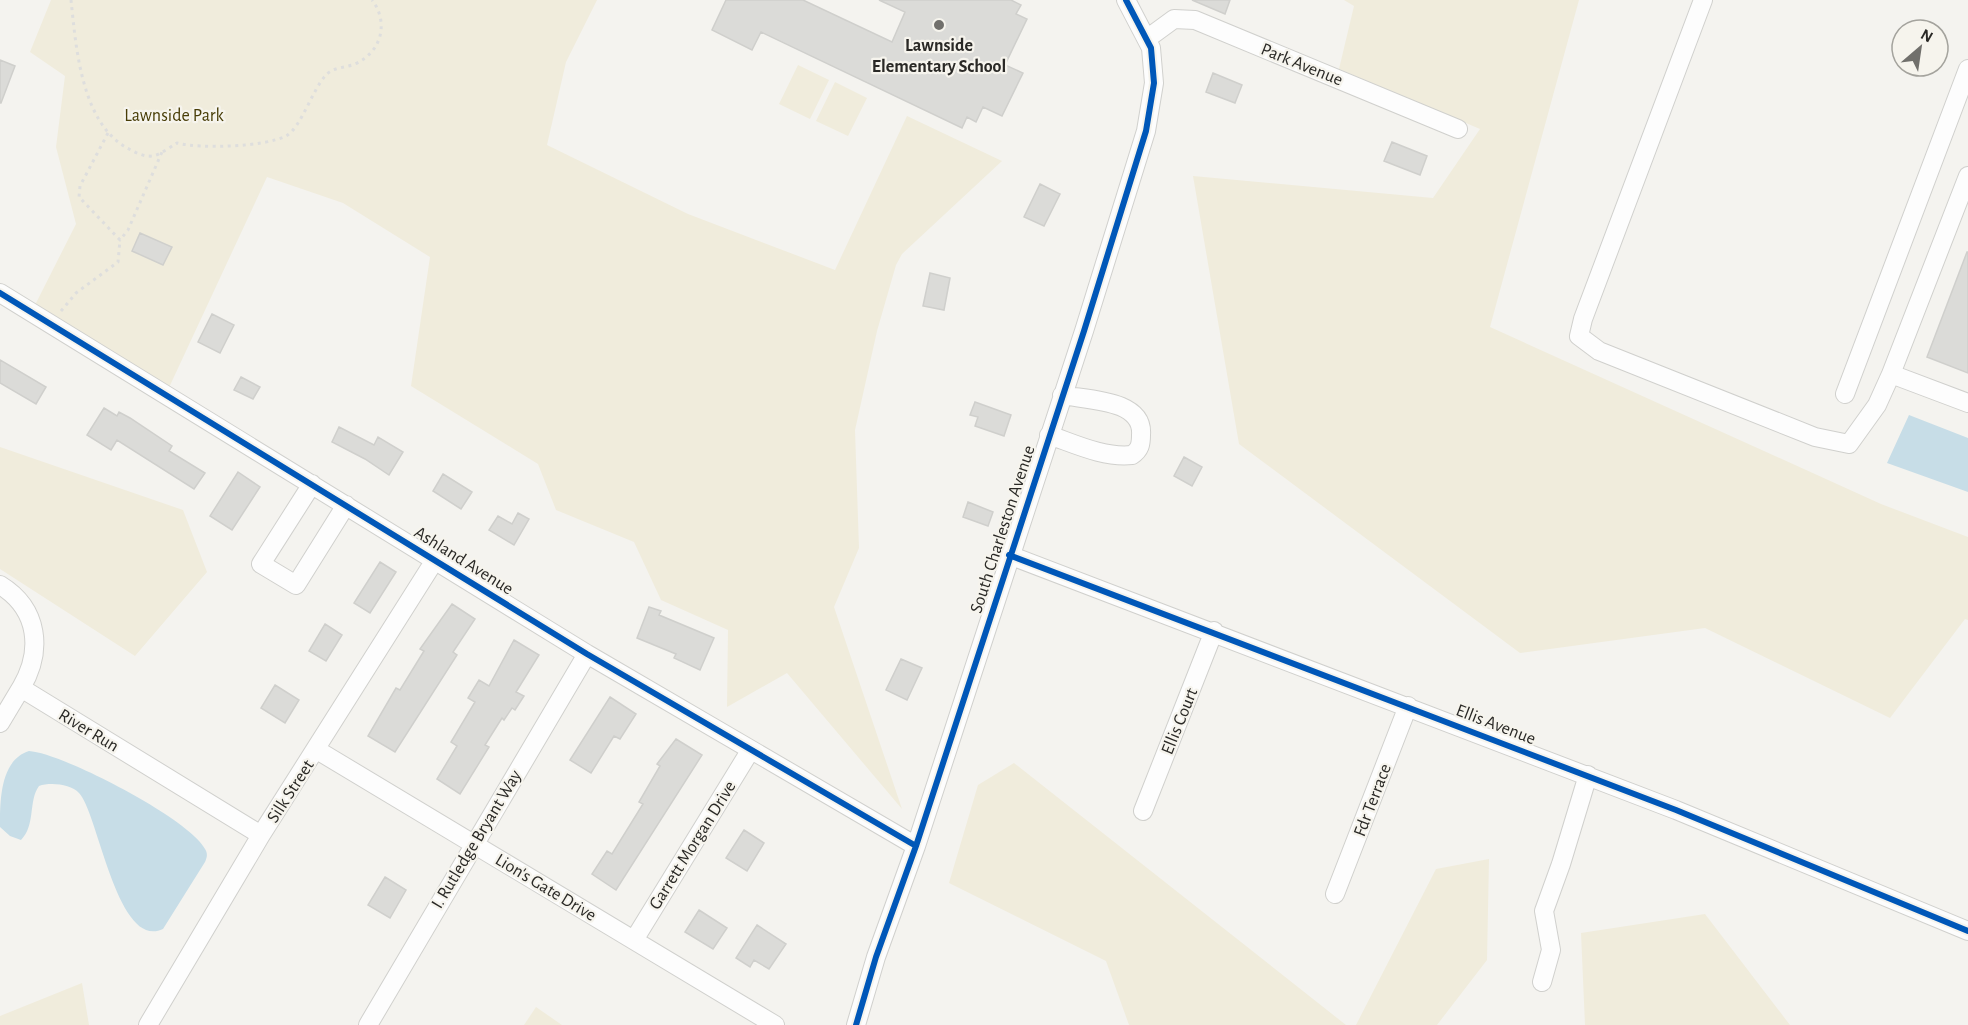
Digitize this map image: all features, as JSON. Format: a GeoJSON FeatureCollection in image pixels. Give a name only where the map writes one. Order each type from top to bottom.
{"type":"FeatureCollection","features":[{"type":"Feature","properties":{"kind":"street"},"geometry":{"type":"LineString","coordinates":[[1126,0],[1148,38]]}},
{"type":"Feature","properties":{"kind":"street"},"geometry":{"type":"LineString","coordinates":[[1703,0],[1583,320],[1579,336],[1599,351],[1815,437],[1849,444],[1877,405],[1891,374],[1968,176]]}},
{"type":"Feature","properties":{"kind":"street","name":"Park Avenue"},"geometry":{"type":"LineString","coordinates":[[1148,38],[1174,19],[1195,20],[1458,129]]}},
{"type":"Feature","properties":{"kind":"street","name":"South Charleston Avenue"},"geometry":{"type":"LineString","coordinates":[[856,1025],[876,957],[916,846],[1146,131],[1154,83],[1148,38]]}},
{"type":"Feature","properties":{"kind":"street"},"geometry":{"type":"LineString","coordinates":[[1845,394],[1968,69]]}},
{"type":"Feature","properties":{"kind":"street","name":"Ashland Avenue"},"geometry":{"type":"LineString","coordinates":[[0,293],[586,654],[916,846]]}},
{"type":"Feature","properties":{"kind":"street"},"geometry":{"type":"LineString","coordinates":[[1891,374],[1968,403]]}},
{"type":"Feature","properties":{"kind":"street"},"geometry":{"type":"LineString","coordinates":[[1049,435],[1096,452],[1123,456],[1132,456],[1140,445],[1142,431],[1137,417],[1130,411],[1118,405],[1062,395]]}},
{"type":"Feature","properties":{"kind":"street"},"geometry":{"type":"LineString","coordinates":[[312,484],[261,564],[296,585],[346,505]]}},
{"type":"Feature","properties":{"kind":"street","name":"Ellis Avenue"},"geometry":{"type":"LineString","coordinates":[[1009,555],[1214,631],[1588,776],[1968,931]]}},
{"type":"Feature","properties":{"kind":"street","name":"Silk Street"},"geometry":{"type":"LineString","coordinates":[[147,1025],[261,835],[317,750],[435,560]]}},
{"type":"Feature","properties":{"kind":"street"},"geometry":{"type":"LineString","coordinates":[[0,585],[21,600],[32,620],[36,637],[31,671],[0,723]]}},
{"type":"Feature","properties":{"kind":"street","name":"Ellis Court"},"geometry":{"type":"LineString","coordinates":[[1143,811],[1214,631]]}},
{"type":"Feature","properties":{"kind":"street","name":"I. Rutledge Bryant Way"},"geometry":{"type":"LineString","coordinates":[[368,1025],[472,844],[586,654]]}},
{"type":"Feature","properties":{"kind":"street","name":"River Run"},"geometry":{"type":"LineString","coordinates":[[21,688],[261,835]]}},
{"type":"Feature","properties":{"kind":"street","name":"Fdr Terrace"},"geometry":{"type":"LineString","coordinates":[[1335,894],[1408,706]]}},
{"type":"Feature","properties":{"kind":"street","name":"Lion's Gate Drive"},"geometry":{"type":"LineString","coordinates":[[317,750],[774,1025]]}},
{"type":"Feature","properties":{"kind":"street","name":"Garrett Morgan Drive"},"geometry":{"type":"LineString","coordinates":[[634,940],[750,751]]}},
{"type":"Feature","properties":{"kind":"street"},"geometry":{"type":"LineString","coordinates":[[1542,982],[1551,950],[1544,911],[1588,776]]}},
{"type":"Feature","properties":{"kind":"path"},"geometry":{"type":"LineString","coordinates":[[71,0],[82,73],[96,116],[108,133],[141,155],[156,155],[177,142],[201,148],[218,147],[277,139],[290,134],[327,74],[366,57],[380,36],[383,19],[372,0]]}},
{"type":"Feature","properties":{"kind":"path"},"geometry":{"type":"LineString","coordinates":[[108,133],[82,182],[79,197],[120,240]]}},
{"type":"Feature","properties":{"kind":"path"},"geometry":{"type":"LineString","coordinates":[[53,325],[73,296],[118,262],[120,240],[128,230],[162,152]]}},
{"type":"Feature","properties":{"kind":"green space","name":"Lawnside Park"},"geometry":{"type":"Polygon","coordinates":[[[51,0],[597,0],[566,62],[547,145],[688,214],[835,270],[907,116],[1002,161],[902,254],[896,265],[877,331],[855,430],[859,548],[834,607],[902,809],[787,673],[727,707],[728,630],[661,600],[634,542],[556,510],[538,464],[411,386],[430,257],[343,203],[267,177],[166,394],[32,311],[76,224],[56,147],[65,76],[30,52],[51,0]]]}},
{"type":"Feature","properties":{"kind":"green space"},"geometry":{"type":"Polygon","coordinates":[[[1344,0],[1579,0],[1490,327],[1881,504],[1968,537],[1968,620],[1965,619],[1890,718],[1705,628],[1520,653],[1239,444],[1193,176],[1433,198],[1480,129],[1339,69],[1354,6],[1344,0]]]}},
{"type":"Feature","properties":{"kind":"green space"},"geometry":{"type":"Polygon","coordinates":[[[798,65],[829,80],[810,119],[779,104],[798,65]]]}},
{"type":"Feature","properties":{"kind":"green space"},"geometry":{"type":"Polygon","coordinates":[[[835,82],[867,98],[848,136],[816,121],[835,82]]]}},
{"type":"Feature","properties":{"kind":"green space"},"geometry":{"type":"Polygon","coordinates":[[[0,447],[183,510],[207,572],[135,656],[0,569],[0,447]]]}},
{"type":"Feature","properties":{"kind":"green space"},"geometry":{"type":"Polygon","coordinates":[[[1014,763],[1346,1025],[1129,1025],[1106,961],[949,883],[978,785],[1014,763]]]}},
{"type":"Feature","properties":{"kind":"green space"},"geometry":{"type":"Polygon","coordinates":[[[1489,859],[1487,960],[1437,1025],[1356,1025],[1436,869],[1489,859]]]}},
{"type":"Feature","properties":{"kind":"green space"},"geometry":{"type":"Polygon","coordinates":[[[1705,914],[1790,1025],[1585,1025],[1581,933],[1705,914]]]}},
{"type":"Feature","properties":{"kind":"green space"},"geometry":{"type":"Polygon","coordinates":[[[82,983],[89,1025],[0,1025],[0,1016],[82,983]]]}},
{"type":"Feature","properties":{"kind":"green space"},"geometry":{"type":"Polygon","coordinates":[[[536,1007],[562,1025],[524,1025],[536,1007]]]}},
{"type":"Feature","properties":{"kind":"water"},"geometry":{"type":"Polygon","coordinates":[[[1909,415],[1968,438],[1968,492],[1887,463],[1909,415]]]}},
{"type":"Feature","properties":{"kind":"water"},"geometry":{"type":"Polygon","coordinates":[[[29,751],[68,763],[151,805],[176,821],[205,849],[207,856],[205,862],[163,929],[147,930],[133,920],[121,901],[86,805],[75,790],[60,785],[39,786],[29,827],[21,840],[10,836],[0,827],[0,805],[7,772],[19,756],[29,751]]]}},
{"type":"Feature","properties":{"kind":"building"},"geometry":{"type":"Polygon","coordinates":[[[726,0],[803,0],[892,42],[905,12],[879,0],[1011,0],[1021,5],[1016,14],[1027,19],[1005,65],[1023,73],[1002,116],[983,107],[976,122],[967,117],[962,128],[761,32],[752,50],[712,30],[726,0]]]}},
{"type":"Feature","properties":{"kind":"building"},"geometry":{"type":"Polygon","coordinates":[[[1192,0],[1230,0],[1225,14],[1192,0]]]}},
{"type":"Feature","properties":{"kind":"building"},"geometry":{"type":"Polygon","coordinates":[[[0,60],[15,66],[1,103],[0,103],[0,60]]]}},
{"type":"Feature","properties":{"kind":"building"},"geometry":{"type":"Polygon","coordinates":[[[1213,73],[1242,85],[1235,103],[1206,92],[1213,73]]]}},
{"type":"Feature","properties":{"kind":"building"},"geometry":{"type":"Polygon","coordinates":[[[1392,142],[1427,156],[1420,175],[1384,161],[1392,142]]]}},
{"type":"Feature","properties":{"kind":"building"},"geometry":{"type":"Polygon","coordinates":[[[1040,184],[1060,194],[1044,226],[1024,217],[1040,184]]]}},
{"type":"Feature","properties":{"kind":"building"},"geometry":{"type":"Polygon","coordinates":[[[140,233],[172,247],[163,265],[132,251],[140,233]]]}},
{"type":"Feature","properties":{"kind":"building"},"geometry":{"type":"Polygon","coordinates":[[[1968,252],[1968,373],[1927,357],[1968,252]]]}},
{"type":"Feature","properties":{"kind":"building"},"geometry":{"type":"Polygon","coordinates":[[[930,273],[950,278],[944,310],[923,306],[930,273]]]}},
{"type":"Feature","properties":{"kind":"building"},"geometry":{"type":"Polygon","coordinates":[[[212,314],[234,325],[220,353],[198,342],[212,314]]]}},
{"type":"Feature","properties":{"kind":"building"},"geometry":{"type":"Polygon","coordinates":[[[0,360],[46,387],[36,404],[0,383],[0,360]]]}},
{"type":"Feature","properties":{"kind":"building"},"geometry":{"type":"Polygon","coordinates":[[[241,377],[260,387],[253,399],[234,390],[241,377]]]}},
{"type":"Feature","properties":{"kind":"building"},"geometry":{"type":"Polygon","coordinates":[[[975,402],[1011,415],[1004,436],[975,426],[978,417],[970,415],[975,402]]]}},
{"type":"Feature","properties":{"kind":"building"},"geometry":{"type":"Polygon","coordinates":[[[104,408],[117,416],[119,412],[130,418],[172,446],[169,451],[205,473],[194,489],[117,440],[111,450],[87,435],[104,408]]]}},
{"type":"Feature","properties":{"kind":"building"},"geometry":{"type":"Polygon","coordinates":[[[339,427],[374,445],[378,437],[403,452],[389,475],[365,459],[332,442],[339,427]]]}},
{"type":"Feature","properties":{"kind":"building"},"geometry":{"type":"Polygon","coordinates":[[[1184,457],[1202,467],[1192,486],[1174,476],[1184,457]]]}},
{"type":"Feature","properties":{"kind":"building"},"geometry":{"type":"Polygon","coordinates":[[[238,472],[260,487],[232,530],[210,516],[238,472]]]}},
{"type":"Feature","properties":{"kind":"building"},"geometry":{"type":"Polygon","coordinates":[[[443,474],[472,492],[461,509],[433,491],[443,474]]]}},
{"type":"Feature","properties":{"kind":"building"},"geometry":{"type":"Polygon","coordinates":[[[968,502],[993,512],[988,526],[963,517],[968,502]]]}},
{"type":"Feature","properties":{"kind":"building"},"geometry":{"type":"Polygon","coordinates":[[[518,513],[529,519],[514,545],[489,530],[498,516],[512,524],[518,513]]]}},
{"type":"Feature","properties":{"kind":"building"},"geometry":{"type":"Polygon","coordinates":[[[380,562],[396,572],[370,613],[354,603],[380,562]]]}},
{"type":"Feature","properties":{"kind":"building"},"geometry":{"type":"Polygon","coordinates":[[[452,604],[475,619],[453,652],[457,655],[395,752],[368,736],[396,688],[400,690],[424,651],[420,649],[452,604]]]}},
{"type":"Feature","properties":{"kind":"building"},"geometry":{"type":"Polygon","coordinates":[[[649,607],[661,611],[659,615],[714,638],[700,670],[674,658],[676,654],[637,638],[649,607]]]}},
{"type":"Feature","properties":{"kind":"building"},"geometry":{"type":"Polygon","coordinates":[[[325,624],[342,635],[326,661],[309,651],[325,624]]]}},
{"type":"Feature","properties":{"kind":"building"},"geometry":{"type":"Polygon","coordinates":[[[514,640],[539,655],[516,692],[524,696],[515,710],[512,708],[504,720],[502,718],[485,745],[489,747],[460,794],[437,779],[457,746],[451,742],[475,702],[468,698],[479,680],[489,686],[514,640]]]}},
{"type":"Feature","properties":{"kind":"building"},"geometry":{"type":"Polygon","coordinates":[[[901,659],[922,668],[907,700],[886,690],[901,659]]]}},
{"type":"Feature","properties":{"kind":"building"},"geometry":{"type":"Polygon","coordinates":[[[275,685],[299,700],[285,723],[261,708],[275,685]]]}},
{"type":"Feature","properties":{"kind":"building"},"geometry":{"type":"Polygon","coordinates":[[[610,697],[636,714],[620,739],[614,736],[591,773],[570,760],[610,697]]]}},
{"type":"Feature","properties":{"kind":"building"},"geometry":{"type":"Polygon","coordinates":[[[676,739],[702,755],[616,890],[592,874],[607,851],[612,854],[643,804],[639,802],[660,766],[657,764],[676,739]]]}},
{"type":"Feature","properties":{"kind":"building"},"geometry":{"type":"Polygon","coordinates":[[[744,830],[764,843],[747,871],[726,858],[744,830]]]}},
{"type":"Feature","properties":{"kind":"building"},"geometry":{"type":"Polygon","coordinates":[[[385,877],[406,890],[390,918],[368,905],[385,877]]]}},
{"type":"Feature","properties":{"kind":"building"},"geometry":{"type":"Polygon","coordinates":[[[699,910],[727,928],[713,949],[685,932],[699,910]]]}},
{"type":"Feature","properties":{"kind":"building"},"geometry":{"type":"Polygon","coordinates":[[[757,925],[786,944],[769,969],[754,960],[750,967],[736,958],[757,925]]]}},
{"type":"Feature","properties":{"kind":"cycle path"},"geometry":{"type":"LineString","coordinates":[[856,1025],[876,957],[916,846],[1084,331],[1146,131],[1154,83],[1151,48],[1126,0]]}},
{"type":"Feature","properties":{"kind":"cycle path"},"geometry":{"type":"LineString","coordinates":[[0,293],[587,654],[916,846]]}},
{"type":"Feature","properties":{"kind":"cycle path"},"geometry":{"type":"LineString","coordinates":[[1009,555],[1676,810],[1968,931]]}},
{"type":"Feature","properties":{"kind":"place","name":"Lawnside Elementary School"},"geometry":{"type":"Point","coordinates":[939,25]}}]}
